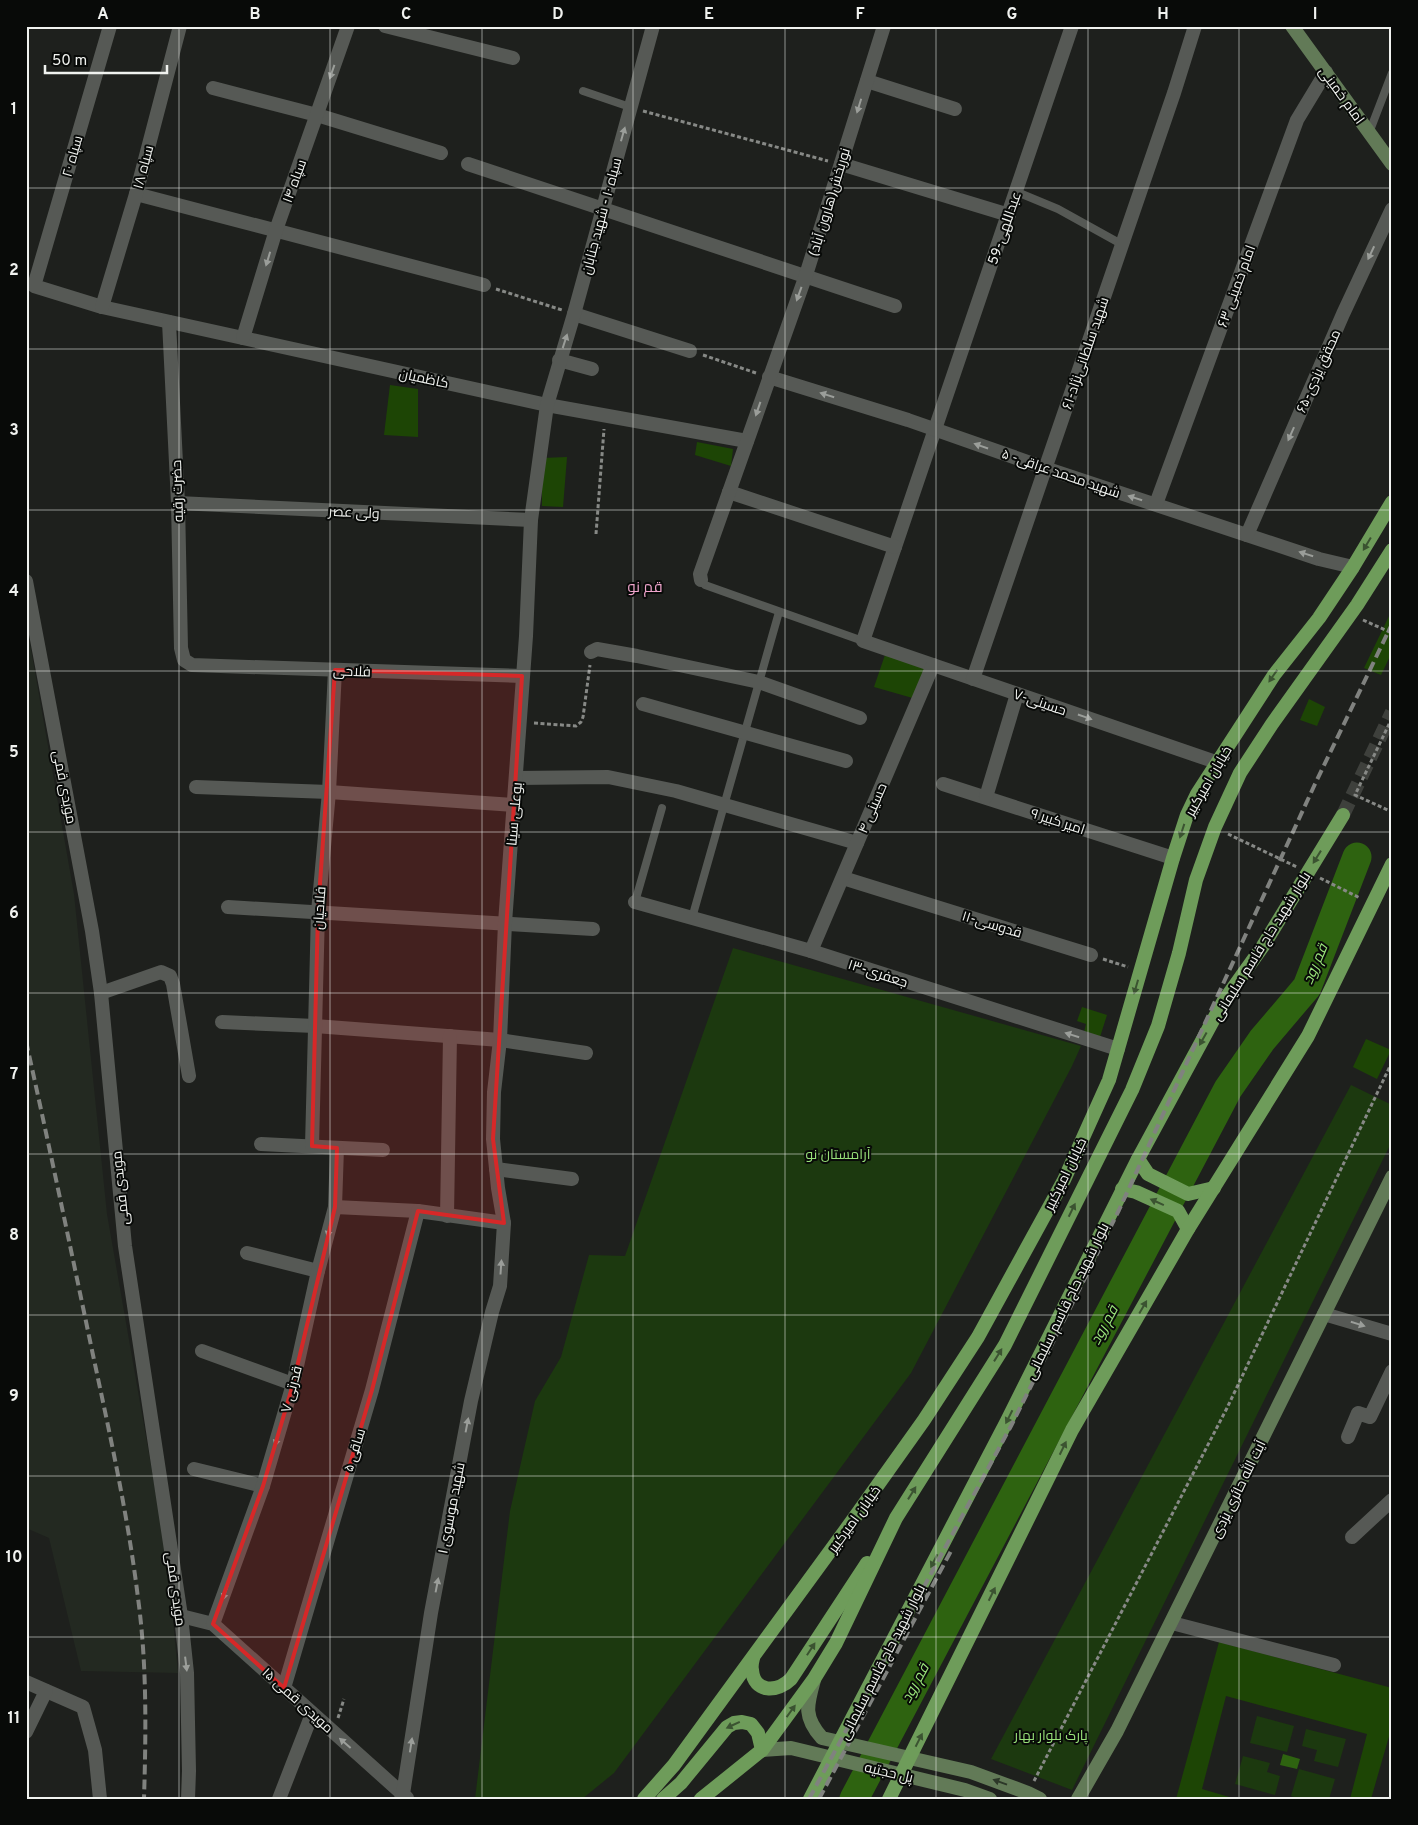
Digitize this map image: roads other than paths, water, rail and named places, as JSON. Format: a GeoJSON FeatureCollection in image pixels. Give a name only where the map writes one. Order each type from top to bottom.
{"type":"FeatureCollection","features":[{"type":"Feature","properties":{"kind":"main road","name":"امام خمینی"},"geometry":{"type":"LineString","coordinates":[[1292,26],[1392,164]]}},
{"type":"Feature","properties":{"kind":"main road","name":"خیابان امیرکبیر"},"geometry":{"type":"LineString","coordinates":[[644,1799],[674,1765],[752,1658],[924,1420],[978,1337],[1064,1180],[1109,1080],[1173,858],[1187,815],[1197,794],[1274,675],[1319,618],[1353,567],[1392,502]]}},
{"type":"Feature","properties":{"kind":"main road","name":"خیابان امیرکبیر"},"geometry":{"type":"LineString","coordinates":[[701,1799],[762,1750],[814,1679],[836,1643],[896,1518],[1005,1345],[1132,1090],[1158,1026],[1179,953],[1196,880],[1215,827],[1240,773],[1272,724],[1358,605],[1392,550]]}},
{"type":"Feature","properties":{"kind":"main road","name":"بلوار شهید حاج قاسم سلیمانی"},"geometry":{"type":"LineString","coordinates":[[810,1799],[1129,1191],[1138,1159],[1223,1002],[1263,946],[1343,815]]}},
{"type":"Feature","properties":{"kind":"main road"},"geometry":{"type":"LineString","coordinates":[[889,1799],[1072,1430],[1188,1229],[1308,1036],[1392,864]]}},
{"type":"Feature","properties":{"kind":"main road"},"geometry":{"type":"LineString","coordinates":[[1138,1159],[1148,1174],[1188,1194],[1214,1188]]}},
{"type":"Feature","properties":{"kind":"main road","name":"آیت الله‌ حائری‌ یزدی"},"geometry":{"type":"LineString","coordinates":[[1078,1799],[1117,1731],[1172,1623],[1392,1177]]}},
{"type":"Feature","properties":{"kind":"main road"},"geometry":{"type":"LineString","coordinates":[[1129,1191],[1178,1211],[1188,1229]]}},
{"type":"Feature","properties":{"kind":"main road"},"geometry":{"type":"LineString","coordinates":[[752,1658],[752,1671],[755,1680],[760,1686],[773,1690],[784,1686],[896,1518]]}},
{"type":"Feature","properties":{"kind":"main road","name":"پل حجتیه"},"geometry":{"type":"LineString","coordinates":[[814,1679],[808,1701],[808,1712],[812,1726],[822,1738],[971,1772],[1034,1796]]}},
{"type":"Feature","properties":{"kind":"main road"},"geometry":{"type":"LineString","coordinates":[[663,1799],[681,1783],[720,1734],[734,1723],[751,1724],[758,1732],[762,1750]]}},
{"type":"Feature","properties":{"kind":"main road","name":"پل حجتیه"},"geometry":{"type":"LineString","coordinates":[[762,1750],[791,1748],[965,1790],[990,1799]]}},
{"type":"Feature","properties":{"kind":"street","name":"سپاه ۲۰"},"geometry":{"type":"LineString","coordinates":[[34,286],[110,26]]}},
{"type":"Feature","properties":{"kind":"street","name":"سپاه ۱۸"},"geometry":{"type":"LineString","coordinates":[[102,307],[136,194],[180,26]]}},
{"type":"Feature","properties":{"kind":"street","name":"سپاه ۱۴"},"geometry":{"type":"LineString","coordinates":[[243,338],[276,230],[348,26]]}},
{"type":"Feature","properties":{"kind":"street"},"geometry":{"type":"LineString","coordinates":[[385,26],[513,58]]}},
{"type":"Feature","properties":{"kind":"street","name":"سپاه ۱۰ - شهید جنابان"},"geometry":{"type":"LineString","coordinates":[[547,405],[653,26]]}},
{"type":"Feature","properties":{"kind":"street","name":"نوربخش(هارون آباد)"},"geometry":{"type":"LineString","coordinates":[[701,580],[700,574],[806,275],[884,26]]}},
{"type":"Feature","properties":{"kind":"street","name":"عبداللهی-59"},"geometry":{"type":"LineString","coordinates":[[864,641],[1072,26]]}},
{"type":"Feature","properties":{"kind":"street","name":"شهید سلطانی‌نژاد-۶۱"},"geometry":{"type":"LineString","coordinates":[[973,679],[1123,245],[1195,26]]}},
{"type":"Feature","properties":{"kind":"street","name":"امام خمینی ۶۳"},"geometry":{"type":"LineString","coordinates":[[1156,504],[1297,120],[1326,72]]}},
{"type":"Feature","properties":{"kind":"street"},"geometry":{"type":"LineString","coordinates":[[866,81],[955,109]]}},
{"type":"Feature","properties":{"kind":"street"},"geometry":{"type":"LineString","coordinates":[[214,88],[317,115],[441,153]]}},
{"type":"Feature","properties":{"kind":"street"},"geometry":{"type":"LineString","coordinates":[[468,164],[806,275],[894,306]]}},
{"type":"Feature","properties":{"kind":"street"},"geometry":{"type":"LineString","coordinates":[[840,164],[1009,214]]}},
{"type":"Feature","properties":{"kind":"street"},"geometry":{"type":"LineString","coordinates":[[136,194],[484,285]]}},
{"type":"Feature","properties":{"kind":"street","name":"محقق یزدی-۶۵"},"geometry":{"type":"LineString","coordinates":[[1247,535],[1343,314],[1392,209]]}},
{"type":"Feature","properties":{"kind":"street","name":"کاظمیان"},"geometry":{"type":"LineString","coordinates":[[34,286],[102,307],[547,405],[747,441]]}},
{"type":"Feature","properties":{"kind":"street"},"geometry":{"type":"LineString","coordinates":[[574,314],[690,351]]}},
{"type":"Feature","properties":{"kind":"street","name":"حضرت رقیه"},"geometry":{"type":"LineString","coordinates":[[169,322],[178,503],[181,648],[184,660]]}},
{"type":"Feature","properties":{"kind":"street"},"geometry":{"type":"LineString","coordinates":[[559,360],[592,369]]}},
{"type":"Feature","properties":{"kind":"street","name":"شهید محمد عراقی- ۵"},"geometry":{"type":"LineString","coordinates":[[769,377],[908,420],[1247,535],[1353,567]]}},
{"type":"Feature","properties":{"kind":"street","name":"بوعلی سینا"},"geometry":{"type":"LineString","coordinates":[[504,1223],[493,1139],[494,1092],[500,1040],[505,923],[517,778],[531,520],[547,405]]}},
{"type":"Feature","properties":{"kind":"street"},"geometry":{"type":"LineString","coordinates":[[729,492],[895,547]]}},
{"type":"Feature","properties":{"kind":"street","name":"ولی عصر"},"geometry":{"type":"LineString","coordinates":[[178,503],[531,520]]}},
{"type":"Feature","properties":{"kind":"street","name":"مویدی قمی"},"geometry":{"type":"LineString","coordinates":[[26,581],[92,930],[101,993],[125,1246],[181,1616],[187,1672],[188,1799]]}},
{"type":"Feature","properties":{"kind":"street","name":"حسینی-۷"},"geometry":{"type":"LineString","coordinates":[[864,641],[1216,762]]}},
{"type":"Feature","properties":{"kind":"street"},"geometry":{"type":"LineString","coordinates":[[591,652],[597,649],[637,656],[759,682],[860,718]]}},
{"type":"Feature","properties":{"kind":"street","name":"فلاحی"},"geometry":{"type":"LineString","coordinates":[[184,660],[192,665],[522,676]]}},
{"type":"Feature","properties":{"kind":"street","name":"حسینی ۴"},"geometry":{"type":"LineString","coordinates":[[811,951],[933,665]]}},
{"type":"Feature","properties":{"kind":"street","name":"فلاحیان"},"geometry":{"type":"LineString","coordinates":[[312,1146],[318,912],[329,792],[335,670]]}},
{"type":"Feature","properties":{"kind":"street"},"geometry":{"type":"LineString","coordinates":[[986,797],[1017,694]]}},
{"type":"Feature","properties":{"kind":"street"},"geometry":{"type":"LineString","coordinates":[[644,704],[846,761]]}},
{"type":"Feature","properties":{"kind":"street"},"geometry":{"type":"LineString","coordinates":[[517,778],[608,777],[676,791],[857,843]]}},
{"type":"Feature","properties":{"kind":"street","name":"امیر کبیر ۹"},"geometry":{"type":"LineString","coordinates":[[943,784],[1173,858]]}},
{"type":"Feature","properties":{"kind":"street"},"geometry":{"type":"LineString","coordinates":[[196,788],[329,792],[514,805]]}},
{"type":"Feature","properties":{"kind":"street","name":"قدوسی-۱۱"},"geometry":{"type":"LineString","coordinates":[[843,878],[1091,955]]}},
{"type":"Feature","properties":{"kind":"street","name":"جعفری-۱۳"},"geometry":{"type":"LineString","coordinates":[[635,902],[811,951],[1118,1049]]}},
{"type":"Feature","properties":{"kind":"street"},"geometry":{"type":"LineString","coordinates":[[228,907],[593,929]]}},
{"type":"Feature","properties":{"kind":"street"},"geometry":{"type":"LineString","coordinates":[[101,993],[161,972],[170,976],[189,1076]]}},
{"type":"Feature","properties":{"kind":"street"},"geometry":{"type":"LineString","coordinates":[[222,1022],[315,1026],[500,1040],[586,1053]]}},
{"type":"Feature","properties":{"kind":"street"},"geometry":{"type":"LineString","coordinates":[[447,1216],[450,1036]]}},
{"type":"Feature","properties":{"kind":"street"},"geometry":{"type":"LineString","coordinates":[[261,1144],[383,1150]]}},
{"type":"Feature","properties":{"kind":"street","name":"قدرتی ۷"},"geometry":{"type":"LineString","coordinates":[[214,1624],[263,1486],[293,1384],[318,1271],[335,1207],[337,1148]]}},
{"type":"Feature","properties":{"kind":"street"},"geometry":{"type":"LineString","coordinates":[[496,1169],[572,1179]]}},
{"type":"Feature","properties":{"kind":"street"},"geometry":{"type":"LineString","coordinates":[[335,1207],[418,1211],[504,1223]]}},
{"type":"Feature","properties":{"kind":"street","name":"ساقی ۵"},"geometry":{"type":"LineString","coordinates":[[284,1688],[372,1390],[418,1211]]}},
{"type":"Feature","properties":{"kind":"street","name":"شهید موسوی ۱"},"geometry":{"type":"LineString","coordinates":[[404,1797],[432,1614],[471,1401],[500,1286],[504,1223]]}},
{"type":"Feature","properties":{"kind":"street"},"geometry":{"type":"LineString","coordinates":[[246,1253],[318,1271]]}},
{"type":"Feature","properties":{"kind":"street"},"geometry":{"type":"LineString","coordinates":[[1324,1314],[1392,1334]]}},
{"type":"Feature","properties":{"kind":"street"},"geometry":{"type":"LineString","coordinates":[[202,1352],[293,1384]]}},
{"type":"Feature","properties":{"kind":"street"},"geometry":{"type":"LineString","coordinates":[[1348,1437],[1358,1414],[1370,1417],[1392,1371]]}},
{"type":"Feature","properties":{"kind":"street"},"geometry":{"type":"LineString","coordinates":[[194,1470],[263,1486]]}},
{"type":"Feature","properties":{"kind":"street"},"geometry":{"type":"LineString","coordinates":[[1352,1537],[1392,1500]]}},
{"type":"Feature","properties":{"kind":"street","name":"مویدی قمی ۱۵"},"geometry":{"type":"LineString","coordinates":[[181,1616],[214,1624],[404,1797]]}},
{"type":"Feature","properties":{"kind":"street"},"geometry":{"type":"LineString","coordinates":[[1172,1623],[1334,1665]]}},
{"type":"Feature","properties":{"kind":"street"},"geometry":{"type":"LineString","coordinates":[[26,1682],[83,1707],[95,1750],[100,1799]]}},
{"type":"Feature","properties":{"kind":"street"},"geometry":{"type":"LineString","coordinates":[[26,1732],[46,1691]]}},
{"type":"Feature","properties":{"kind":"street"},"geometry":{"type":"LineString","coordinates":[[279,1799],[312,1714]]}},
{"type":"Feature","properties":{"kind":"lane"},"geometry":{"type":"LineString","coordinates":[[1369,133],[1392,73]]}},
{"type":"Feature","properties":{"kind":"lane"},"geometry":{"type":"LineString","coordinates":[[583,91],[630,107]]}},
{"type":"Feature","properties":{"kind":"lane"},"geometry":{"type":"LineString","coordinates":[[1017,192],[1058,209],[1123,245]]}},
{"type":"Feature","properties":{"kind":"lane"},"geometry":{"type":"LineString","coordinates":[[701,580],[705,585],[864,641]]}},
{"type":"Feature","properties":{"kind":"lane"},"geometry":{"type":"LineString","coordinates":[[692,918],[779,612]]}},
{"type":"Feature","properties":{"kind":"lane"},"geometry":{"type":"LineString","coordinates":[[635,902],[662,808]]}},
{"type":"Feature","properties":{"kind":"waterway","name":"قم رود"},"geometry":{"type":"LineString","coordinates":[[854,1799],[1228,1089],[1262,1040],[1307,987],[1357,857]]}},
{"type":"Feature","properties":{"kind":"tunnel"},"geometry":{"type":"LineString","coordinates":[[1343,815],[1392,712]]}},
{"type":"Feature","properties":{"kind":"railway"},"geometry":{"type":"LineString","coordinates":[[809,1799],[1011,1426],[1119,1210],[1315,784],[1392,624]]}},
{"type":"Feature","properties":{"kind":"railway"},"geometry":{"type":"LineString","coordinates":[[26,1041],[106,1415],[129,1537],[143,1648],[145,1723],[144,1799]]}},
{"type":"Feature","properties":{"kind":"railway"},"geometry":{"type":"LineString","coordinates":[[819,1799],[951,1551]]}},
{"type":"Feature","properties":{"kind":"district","name":"قم نو"},"geometry":{"type":"Point","coordinates":[645,587]}},
{"type":"Feature","properties":{"kind":"park label","name":"آرامستان نو"},"geometry":{"type":"Point","coordinates":[838,1154]}},
{"type":"Feature","properties":{"kind":"park label","name":"پارک بلوار بهار"},"geometry":{"type":"Point","coordinates":[1051,1735]}}]}
